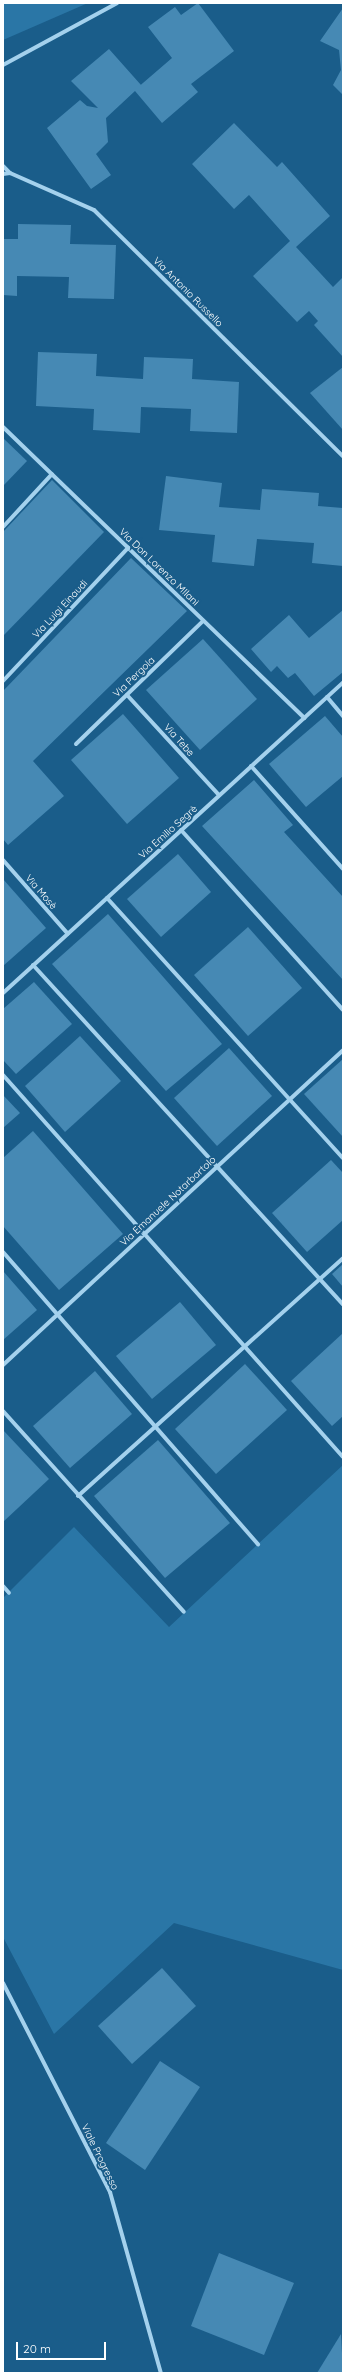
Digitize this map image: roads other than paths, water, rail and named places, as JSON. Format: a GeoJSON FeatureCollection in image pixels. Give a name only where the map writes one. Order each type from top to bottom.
{"type":"FeatureCollection","features":[{"type":"Feature","properties":{"kind":"street"},"geometry":{"type":"LineString","coordinates":[[3,65],[117,3]]}},
{"type":"Feature","properties":{"kind":"street","name":"Via Antonio Russello"},"geometry":{"type":"LineString","coordinates":[[3,166],[10,173],[94,210],[343,456]]}},
{"type":"Feature","properties":{"kind":"street"},"geometry":{"type":"LineString","coordinates":[[3,174],[10,173]]}},
{"type":"Feature","properties":{"kind":"street","name":"Via Don Lorenzo MIlani"},"geometry":{"type":"LineString","coordinates":[[3,427],[304,718]]}},
{"type":"Feature","properties":{"kind":"street"},"geometry":{"type":"LineString","coordinates":[[3,527],[52,474]]}},
{"type":"Feature","properties":{"kind":"street","name":"Via Luigi Einaudi"},"geometry":{"type":"LineString","coordinates":[[3,681],[128,548]]}},
{"type":"Feature","properties":{"kind":"street","name":"Via Pergola"},"geometry":{"type":"LineString","coordinates":[[76,744],[203,621]]}},
{"type":"Feature","properties":{"kind":"street","name":"Via Emilio Segrè"},"geometry":{"type":"LineString","coordinates":[[3,993],[343,682]]}},
{"type":"Feature","properties":{"kind":"street","name":"Via Tebe"},"geometry":{"type":"LineString","coordinates":[[128,695],[219,795]]}},
{"type":"Feature","properties":{"kind":"street"},"geometry":{"type":"LineString","coordinates":[[327,697],[343,716]]}},
{"type":"Feature","properties":{"kind":"street"},"geometry":{"type":"LineString","coordinates":[[251,766],[343,869]]}},
{"type":"Feature","properties":{"kind":"street"},"geometry":{"type":"LineString","coordinates":[[181,830],[343,1010]]}},
{"type":"Feature","properties":{"kind":"street","name":"Via Mosè"},"geometry":{"type":"LineString","coordinates":[[3,860],[68,934]]}},
{"type":"Feature","properties":{"kind":"street"},"geometry":{"type":"LineString","coordinates":[[107,898],[343,1158]]}},
{"type":"Feature","properties":{"kind":"street"},"geometry":{"type":"LineString","coordinates":[[33,966],[343,1305]]}},
{"type":"Feature","properties":{"kind":"street","name":"Via Emanuele Notarbartolo"},"geometry":{"type":"LineString","coordinates":[[3,1365],[343,1050]]}},
{"type":"Feature","properties":{"kind":"street"},"geometry":{"type":"LineString","coordinates":[[3,1075],[243,1347],[343,1457]]}},
{"type":"Feature","properties":{"kind":"street"},"geometry":{"type":"LineString","coordinates":[[3,1252],[258,1544]]}},
{"type":"Feature","properties":{"kind":"street"},"geometry":{"type":"LineString","coordinates":[[78,1496],[343,1258]]}},
{"type":"Feature","properties":{"kind":"street"},"geometry":{"type":"LineString","coordinates":[[3,1411],[184,1612]]}},
{"type":"Feature","properties":{"kind":"street"},"geometry":{"type":"LineString","coordinates":[[3,1586],[9,1593]]}},
{"type":"Feature","properties":{"kind":"street","name":"Viale Progresso"},"geometry":{"type":"LineString","coordinates":[[3,1983],[110,2192],[161,2373]]}}]}
